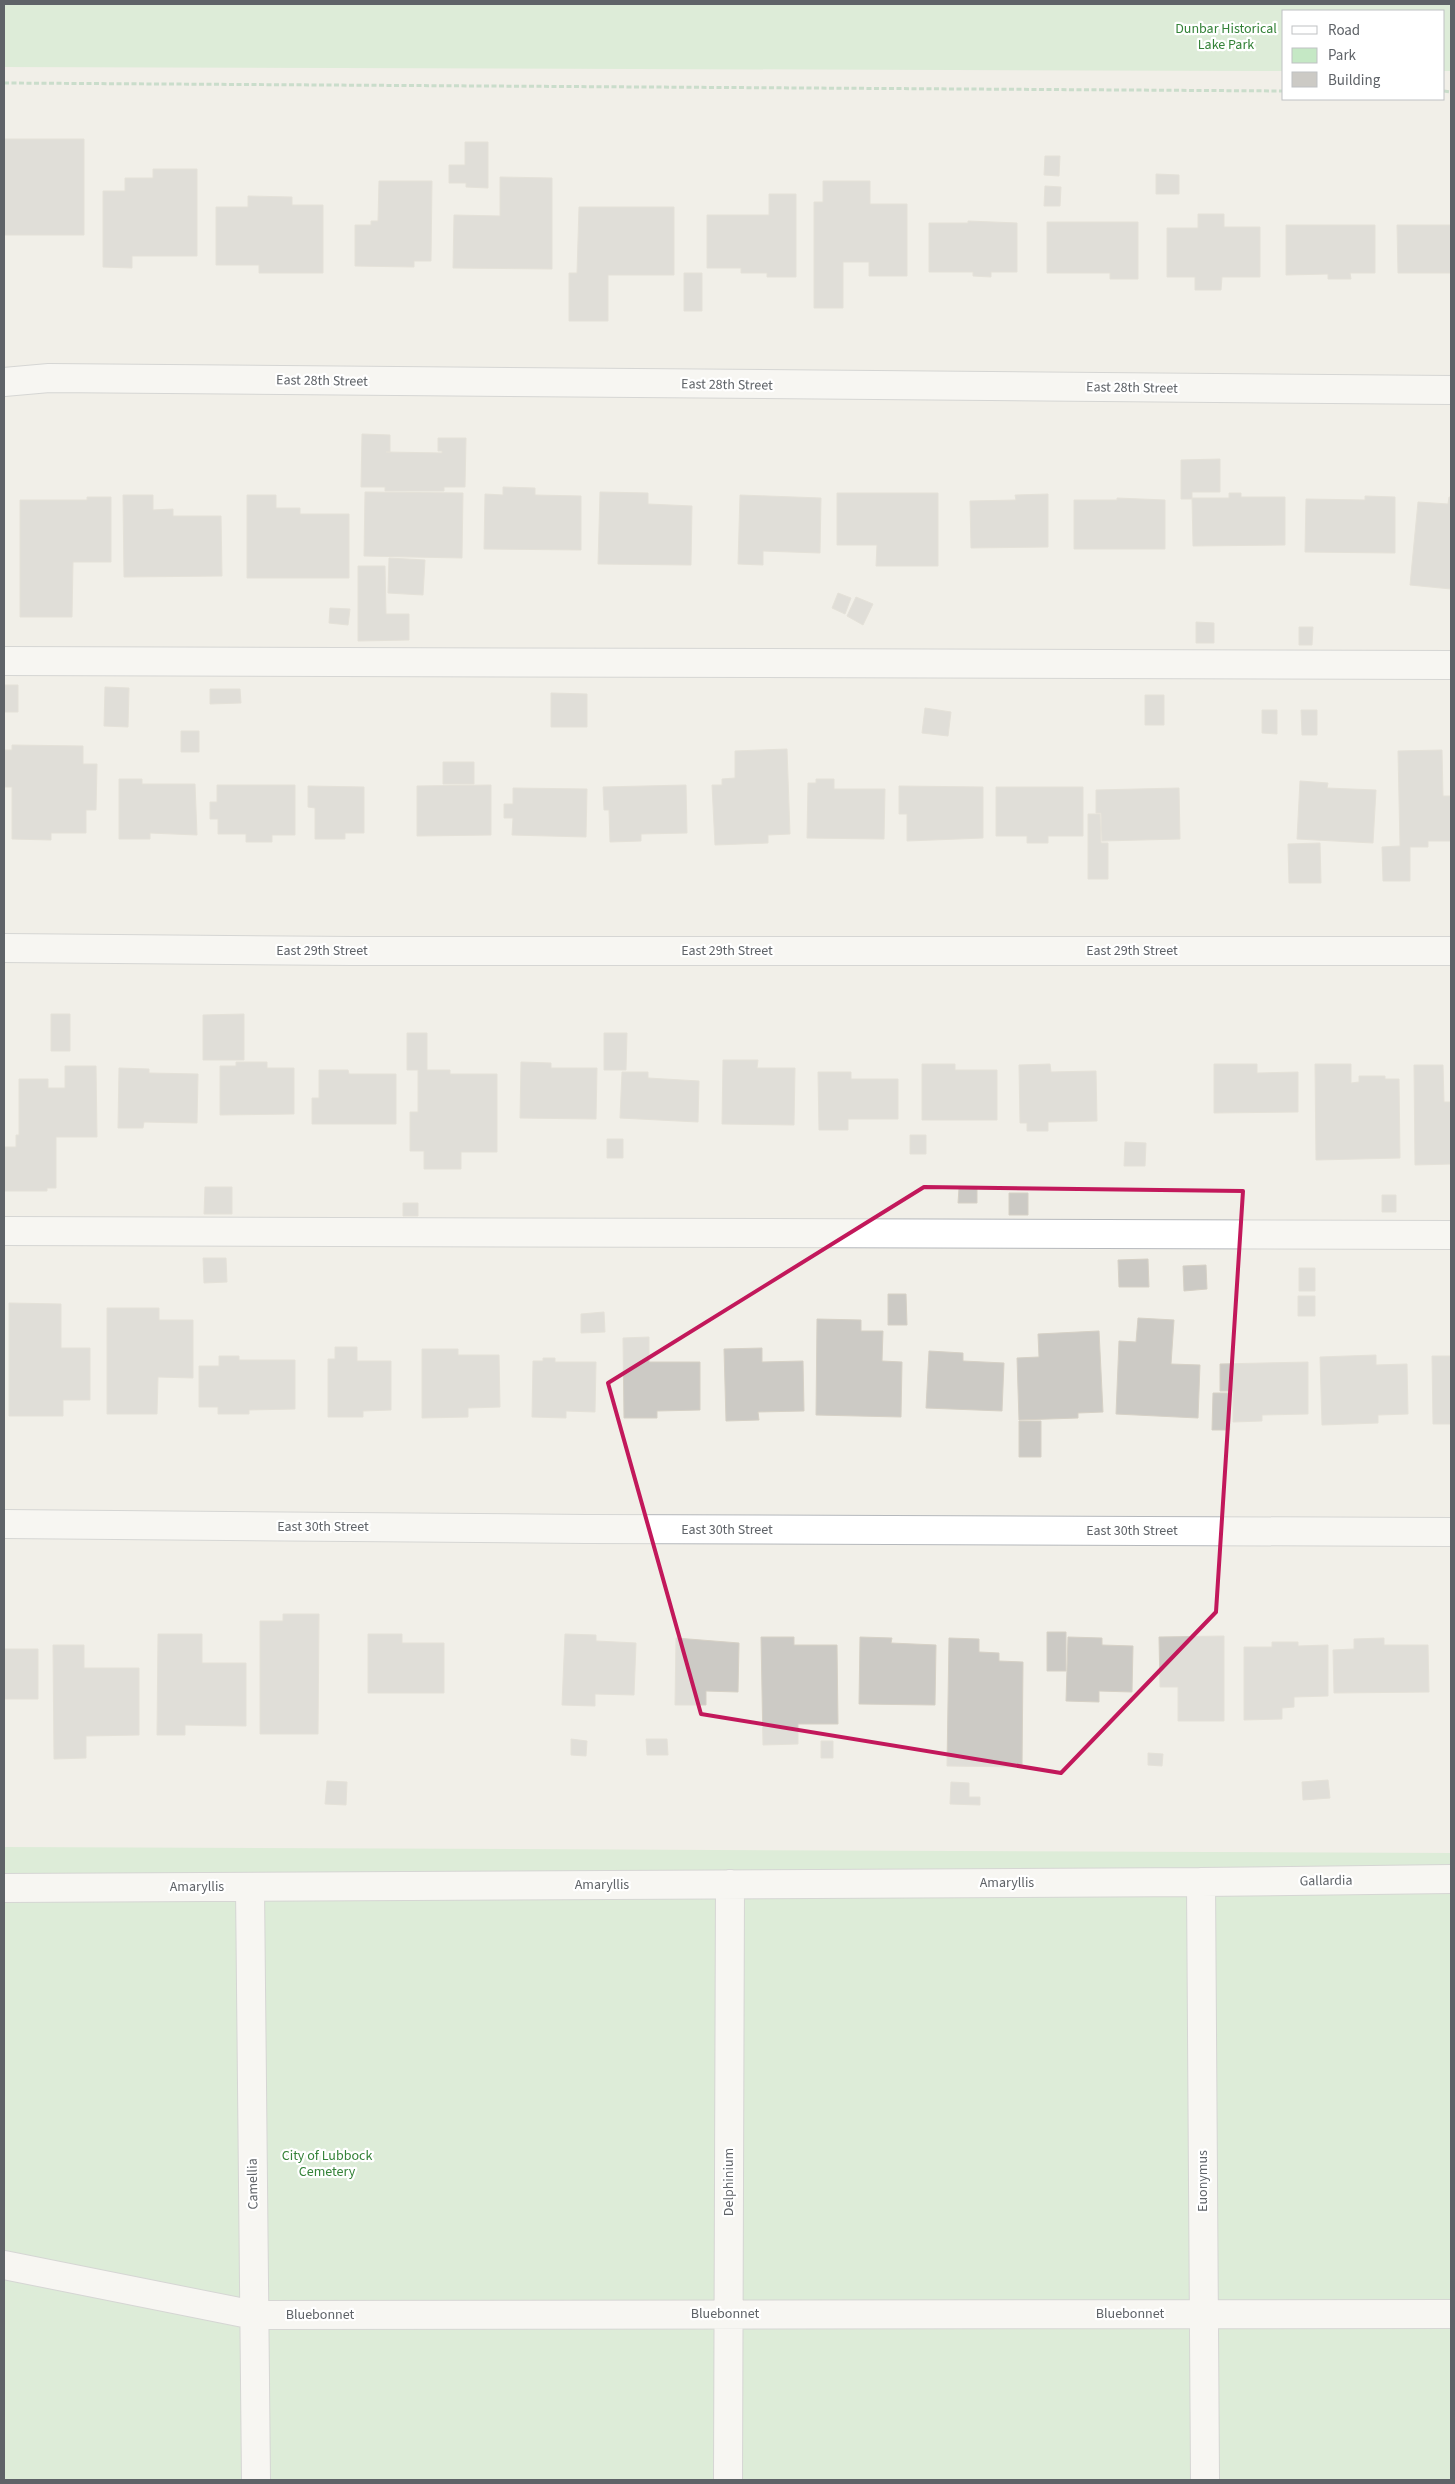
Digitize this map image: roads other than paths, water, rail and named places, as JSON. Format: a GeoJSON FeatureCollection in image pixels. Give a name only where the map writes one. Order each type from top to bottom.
{"type":"FeatureCollection","features":[{"type":"Feature","properties":{"kind":"street","name":"East 28th Street"},"geometry":{"type":"LineString","coordinates":[[4,382],[60,378],[1451,390]]}},
{"type":"Feature","properties":{"kind":"street"},"geometry":{"type":"LineString","coordinates":[[4,660],[1451,665]]}},
{"type":"Feature","properties":{"kind":"street","name":"East 29th Street"},"geometry":{"type":"LineString","coordinates":[[4,948],[353,951],[1451,951]]}},
{"type":"Feature","properties":{"kind":"street"},"geometry":{"type":"LineString","coordinates":[[4,1231],[1451,1235]]}},
{"type":"Feature","properties":{"kind":"street","name":"East 30th Street"},"geometry":{"type":"LineString","coordinates":[[4,1524],[587,1529],[1451,1532]]}},
{"type":"Feature","properties":{"kind":"street","name":"Gallardia"},"geometry":{"type":"LineString","coordinates":[[1201,1882],[1451,1879]]}},
{"type":"Feature","properties":{"kind":"street","name":"Amaryllis"},"geometry":{"type":"LineString","coordinates":[[4,1888],[1201,1882]]}},
{"type":"Feature","properties":{"kind":"street","name":"Euonymus"},"geometry":{"type":"LineString","coordinates":[[1201,1882],[1204,2480]]}},
{"type":"Feature","properties":{"kind":"street","name":"Delphinium"},"geometry":{"type":"LineString","coordinates":[[728,2480],[730,1884]]}},
{"type":"Feature","properties":{"kind":"street","name":"Camellia"},"geometry":{"type":"LineString","coordinates":[[250,1887],[256,2480]]}},
{"type":"Feature","properties":{"kind":"street","name":"Bluebonnet"},"geometry":{"type":"LineString","coordinates":[[4,2265],[254,2315],[1451,2314]]}},
{"type":"Feature","properties":{"kind":"park label","name":"Dunbar Historical Lake Park"},"geometry":{"type":"Point","coordinates":[1226,38]}},
{"type":"Feature","properties":{"kind":"park label","name":"City of Lubbock Cemetery"},"geometry":{"type":"Point","coordinates":[327,2164]}}]}
